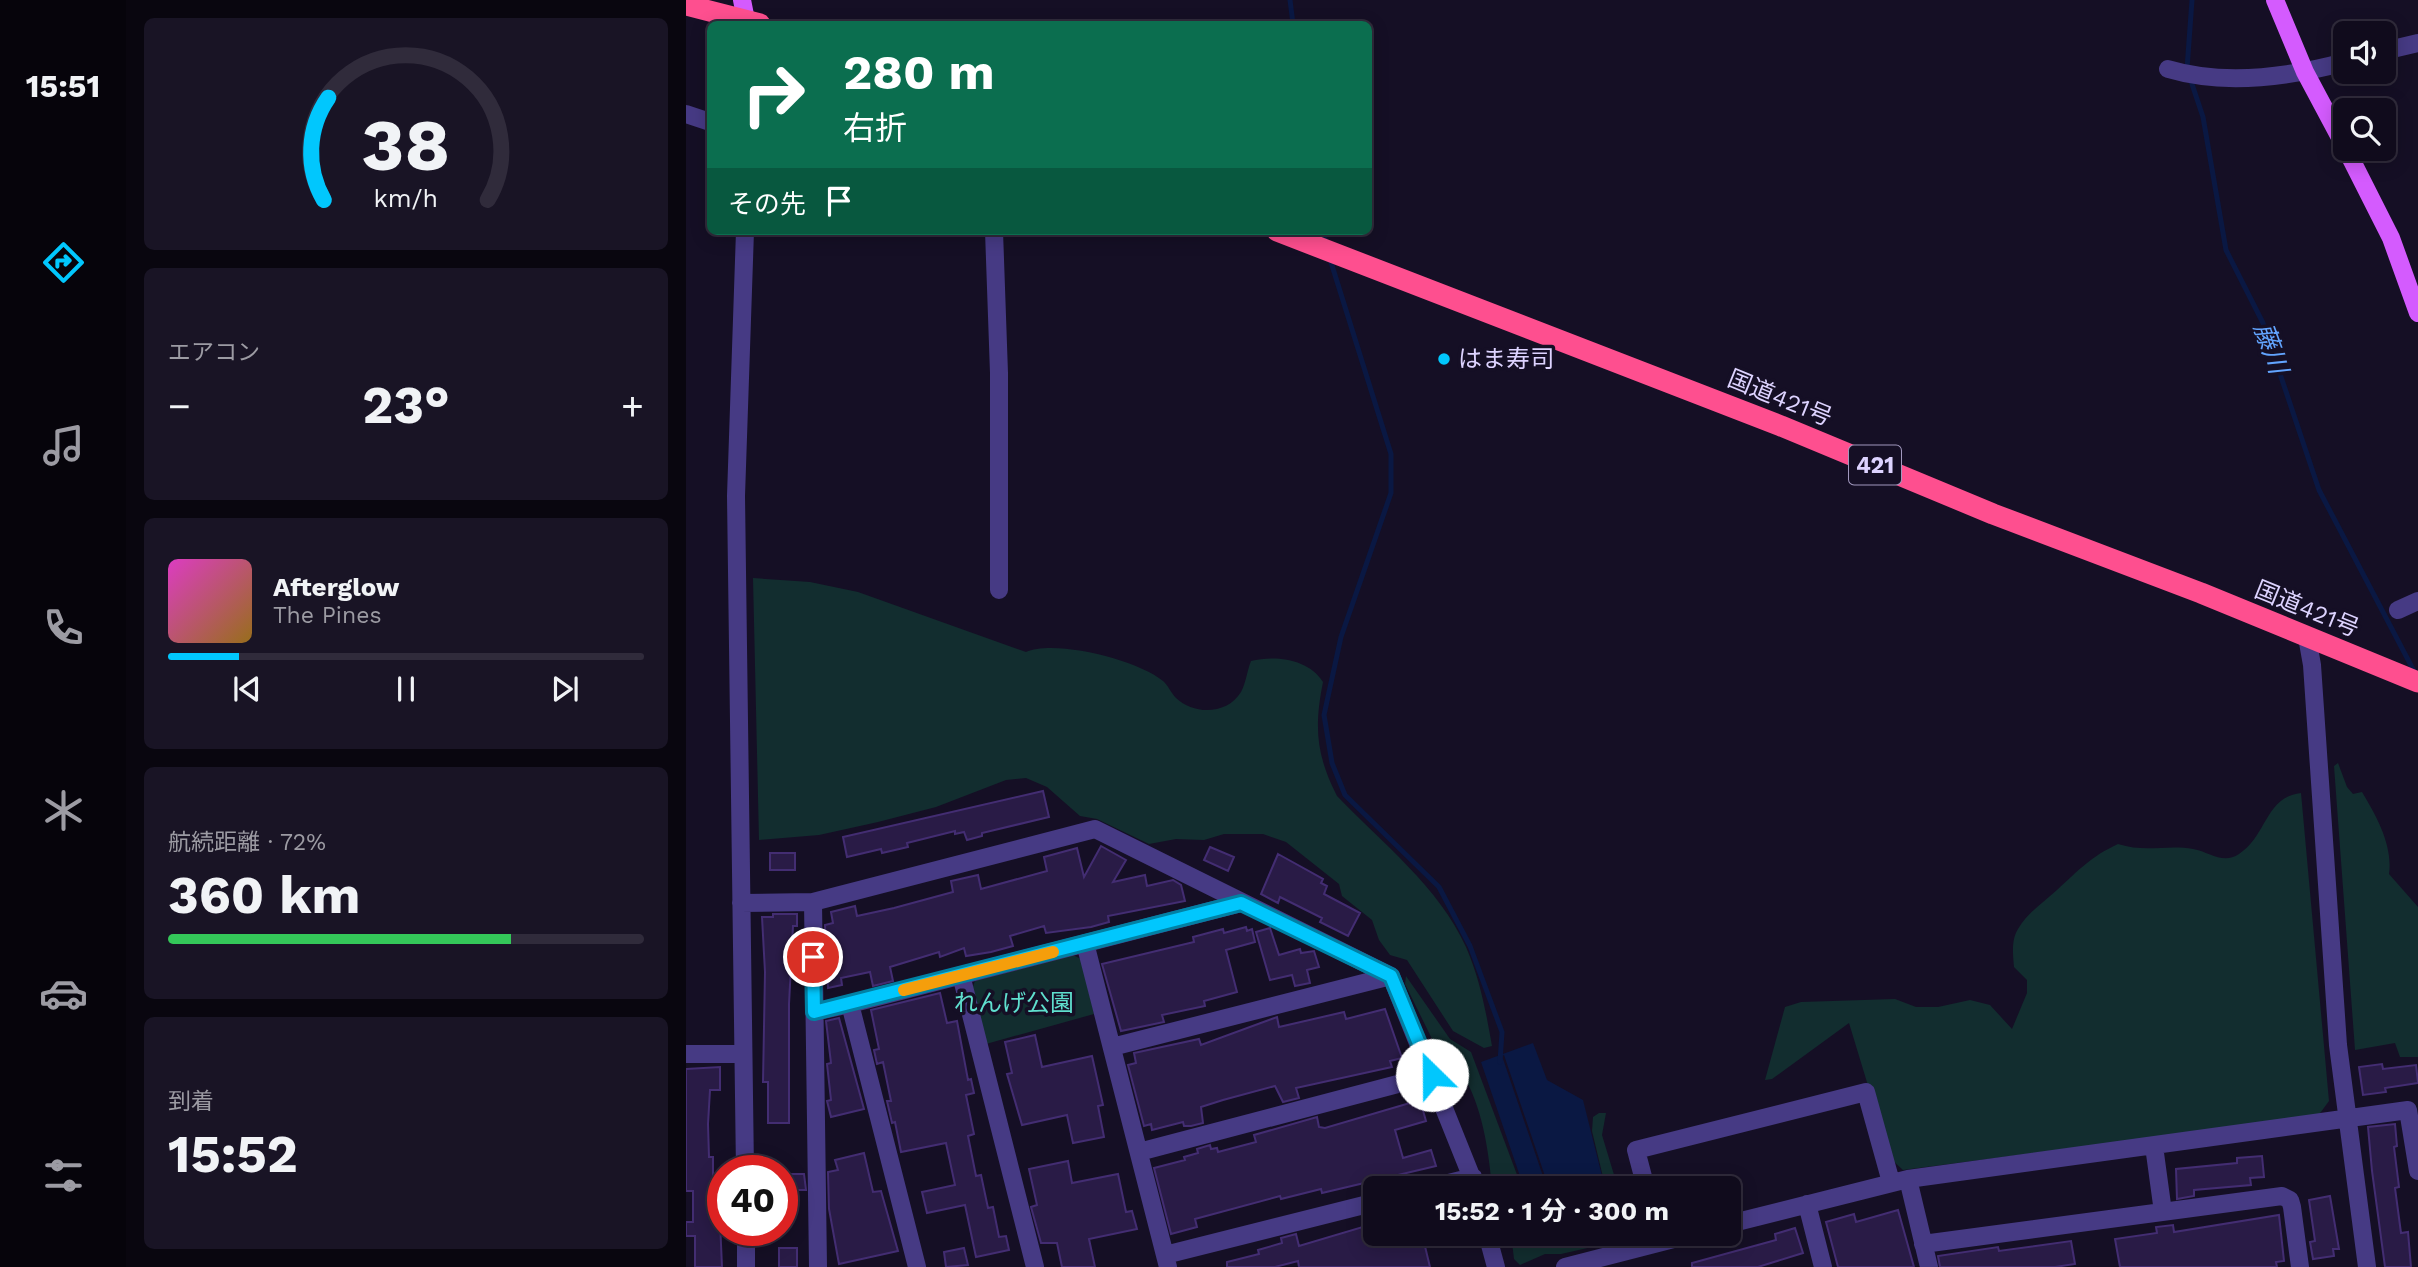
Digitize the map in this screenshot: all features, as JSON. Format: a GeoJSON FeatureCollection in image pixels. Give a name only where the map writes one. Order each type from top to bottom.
{"type":"FeatureCollection","features":[{"type":"Feature","properties":{"kind":"highway"},"geometry":{"type":"LineString","coordinates":[[686,5],[749,17]]}},
{"type":"Feature","properties":{"kind":"highway","name":"国道421号"},"geometry":{"type":"LineString","coordinates":[[1288,235],[1782,426],[1993,514],[2410,679]]}},
{"type":"Feature","properties":{"kind":"main road"},"geometry":{"type":"LineString","coordinates":[[2276,0],[2305,72],[2333,124]]}},
{"type":"Feature","properties":{"kind":"main road"},"geometry":{"type":"LineString","coordinates":[[2352,161],[2391,238],[2418,313]]}},
{"type":"Feature","properties":{"kind":"street"},"geometry":{"type":"LineString","coordinates":[[2396,48],[2418,43]]}},
{"type":"Feature","properties":{"kind":"street"},"geometry":{"type":"LineString","coordinates":[[2171,70],[2237,78],[2305,72],[2333,65]]}},
{"type":"Feature","properties":{"kind":"street"},"geometry":{"type":"LineString","coordinates":[[686,114],[707,121]]}},
{"type":"Feature","properties":{"kind":"street"},"geometry":{"type":"LineString","coordinates":[[744,1155],[736,496],[745,235]]}},
{"type":"Feature","properties":{"kind":"street"},"geometry":{"type":"LineString","coordinates":[[995,235],[999,373],[999,590]]}},
{"type":"Feature","properties":{"kind":"street"},"geometry":{"type":"LineString","coordinates":[[2398,610],[2418,601]]}},
{"type":"Feature","properties":{"kind":"street"},"geometry":{"type":"LineString","coordinates":[[2307,637],[2312,665],[2338,1045],[2367,1267]]}},
{"type":"Feature","properties":{"kind":"street"},"geometry":{"type":"LineString","coordinates":[[741,903],[813,902],[1095,829],[1391,976],[1471,1176]]}},
{"type":"Feature","properties":{"kind":"street"},"geometry":{"type":"LineString","coordinates":[[813,902],[818,1267]]}},
{"type":"Feature","properties":{"kind":"street"},"geometry":{"type":"LineString","coordinates":[[814,1012],[1241,903]]}},
{"type":"Feature","properties":{"kind":"street"},"geometry":{"type":"LineString","coordinates":[[1085,943],[1167,1261],[1363,1206]]}},
{"type":"Feature","properties":{"kind":"street"},"geometry":{"type":"LineString","coordinates":[[961,975],[1035,1267]]}},
{"type":"Feature","properties":{"kind":"street"},"geometry":{"type":"LineString","coordinates":[[1112,1047],[1391,976]]}},
{"type":"Feature","properties":{"kind":"street"},"geometry":{"type":"LineString","coordinates":[[850,1004],[917,1267]]}},
{"type":"Feature","properties":{"kind":"street"},"geometry":{"type":"LineString","coordinates":[[686,1054],[743,1054]]}},
{"type":"Feature","properties":{"kind":"street"},"geometry":{"type":"LineString","coordinates":[[1139,1152],[1432,1075]]}},
{"type":"Feature","properties":{"kind":"street"},"geometry":{"type":"LineString","coordinates":[[1643,1176],[1636,1150],[1866,1092],[1923,1244],[1929,1267]]}},
{"type":"Feature","properties":{"kind":"street"},"geometry":{"type":"LineString","coordinates":[[1741,1221],[1899,1181],[2409,1110],[2418,1171]]}},
{"type":"Feature","properties":{"kind":"street"},"geometry":{"type":"LineString","coordinates":[[2154,1146],[2163,1212]]}},
{"type":"Feature","properties":{"kind":"street"},"geometry":{"type":"LineString","coordinates":[[1923,1244],[2286,1197],[2292,1207],[2300,1267]]}},
{"type":"Feature","properties":{"kind":"street"},"geometry":{"type":"LineString","coordinates":[[1807,1204],[1823,1267]]}},
{"type":"Feature","properties":{"kind":"street"},"geometry":{"type":"LineString","coordinates":[[746,1246],[746,1267]]}},
{"type":"Feature","properties":{"kind":"street"},"geometry":{"type":"LineString","coordinates":[[1490,1246],[1496,1267]]}},
{"type":"Feature","properties":{"kind":"street"},"geometry":{"type":"LineString","coordinates":[[1565,1267],[1600,1263],[1639,1246]]}},
{"type":"Feature","properties":{"kind":"green space"},"geometry":{"type":"Polygon","coordinates":[[[753,578],[810,582],[858,592],[1026,652],[1056,648],[1116,659],[1151,673],[1165,683],[1183,704],[1201,710],[1219,708],[1235,700],[1243,688],[1251,661],[1281,659],[1309,668],[1323,682],[1318,713],[1319,740],[1325,767],[1337,796],[1425,885],[1455,925],[1475,971],[1492,1046],[1484,1048],[1453,1031],[1407,960],[1390,955],[1379,940],[1372,920],[1342,896],[1339,884],[1286,842],[1263,834],[1224,834],[1204,840],[1176,839],[1149,844],[1097,819],[1080,816],[1047,787],[1026,778],[1006,780],[936,807],[878,822],[819,835],[759,840],[753,578]]]}},
{"type":"Feature","properties":{"kind":"green space"},"geometry":{"type":"Polygon","coordinates":[[[2338,763],[2347,787],[2353,794],[2362,792],[2378,822],[2389,853],[2389,874],[2418,907],[2418,1057],[2400,1057],[2395,1043],[2355,1050],[2334,766],[2338,763]]]}},
{"type":"Feature","properties":{"kind":"green space"},"geometry":{"type":"Polygon","coordinates":[[[2301,793],[2329,1101],[2318,1116],[1903,1170],[1890,1158],[1849,1023],[1772,1079],[1765,1080],[1785,1007],[1801,1002],[1895,999],[1916,1007],[1938,1007],[1970,1000],[1990,1005],[2012,1029],[2027,993],[2027,980],[2014,967],[2013,948],[2016,933],[2031,913],[2085,864],[2118,844],[2138,848],[2184,848],[2222,858],[2233,857],[2248,846],[2280,802],[2301,793]]]}},
{"type":"Feature","properties":{"kind":"green space","name":"れんげ公園"},"geometry":{"type":"Polygon","coordinates":[[[1073,955],[1081,959],[1094,1014],[986,1044],[972,989],[975,981],[1073,955]]]}},
{"type":"Feature","properties":{"kind":"green space"},"geometry":{"type":"Polygon","coordinates":[[[1406,976],[1450,1039],[1471,1052],[1518,1176],[1490,1176],[1475,1099],[1462,1074],[1455,1073],[1433,1041],[1405,984],[1406,976]]]}},
{"type":"Feature","properties":{"kind":"green space"},"geometry":{"type":"Polygon","coordinates":[[[1606,1113],[1602,1135],[1614,1176],[1603,1176],[1592,1131],[1593,1117],[1606,1113]]]}},
{"type":"Feature","properties":{"kind":"green space"},"geometry":{"type":"Polygon","coordinates":[[[1512,1246],[1596,1246],[1561,1254],[1545,1254],[1520,1265],[1514,1259],[1512,1246]]]}},
{"type":"Feature","properties":{"kind":"water"},"geometry":{"type":"Polygon","coordinates":[[[1533,1043],[1547,1080],[1583,1100],[1602,1176],[1545,1176],[1504,1055],[1502,1056],[1543,1176],[1520,1176],[1481,1062],[1533,1043]]]}},
{"type":"Feature","properties":{"kind":"building"},"geometry":{"type":"Polygon","coordinates":[[[1043,791],[1049,817],[982,833],[982,836],[967,840],[964,832],[955,834],[955,831],[907,843],[908,847],[882,853],[881,849],[847,857],[843,837],[1043,791]]]}},
{"type":"Feature","properties":{"kind":"building"},"geometry":{"type":"Polygon","coordinates":[[[1101,846],[1126,860],[1113,882],[1145,875],[1147,886],[1173,880],[1181,885],[1185,901],[1108,916],[1109,922],[1091,927],[1046,933],[1044,926],[1010,936],[1013,946],[991,952],[966,956],[964,948],[940,957],[939,952],[890,967],[893,981],[873,986],[870,972],[841,978],[842,985],[828,988],[825,925],[833,923],[831,912],[855,906],[857,916],[894,908],[953,892],[951,881],[978,875],[981,889],[1047,871],[1044,857],[1077,848],[1084,877],[1101,846]]]}},
{"type":"Feature","properties":{"kind":"building"},"geometry":{"type":"Polygon","coordinates":[[[1210,847],[1234,857],[1228,871],[1204,860],[1210,847]]]}},
{"type":"Feature","properties":{"kind":"building"},"geometry":{"type":"Polygon","coordinates":[[[770,853],[795,853],[795,870],[770,870],[770,853]]]}},
{"type":"Feature","properties":{"kind":"building"},"geometry":{"type":"Polygon","coordinates":[[[1278,854],[1323,879],[1321,883],[1327,886],[1324,894],[1360,913],[1348,936],[1320,922],[1322,918],[1280,897],[1278,903],[1261,894],[1278,854]]]}},
{"type":"Feature","properties":{"kind":"building"},"geometry":{"type":"Polygon","coordinates":[[[773,914],[797,914],[797,926],[793,926],[789,1004],[789,1123],[768,1123],[768,1082],[763,1082],[765,972],[762,917],[773,917],[773,914]]]}},
{"type":"Feature","properties":{"kind":"building"},"geometry":{"type":"Polygon","coordinates":[[[1246,927],[1247,931],[1252,929],[1255,942],[1226,950],[1237,992],[1204,1001],[1205,1006],[1162,1015],[1164,1022],[1121,1031],[1102,964],[1194,942],[1193,937],[1223,929],[1224,933],[1246,927]]]}},
{"type":"Feature","properties":{"kind":"building"},"geometry":{"type":"Polygon","coordinates":[[[1270,928],[1279,955],[1300,949],[1301,953],[1314,951],[1319,967],[1307,970],[1310,983],[1295,986],[1292,975],[1270,980],[1256,932],[1270,928]]]}},
{"type":"Feature","properties":{"kind":"building"},"geometry":{"type":"Polygon","coordinates":[[[940,993],[947,1023],[957,1021],[968,1080],[971,1079],[974,1093],[966,1095],[974,1134],[968,1136],[976,1176],[981,1175],[988,1208],[993,1207],[999,1237],[1006,1236],[1009,1250],[976,1257],[965,1205],[927,1213],[922,1192],[955,1185],[946,1143],[901,1152],[895,1122],[892,1123],[887,1101],[891,1101],[883,1062],[877,1064],[874,1050],[879,1049],[871,1010],[940,993]]]}},
{"type":"Feature","properties":{"kind":"building"},"geometry":{"type":"Polygon","coordinates":[[[1385,1009],[1402,1058],[1390,1061],[1392,1067],[1296,1088],[1299,1098],[1283,1102],[1275,1086],[1223,1100],[1201,1107],[1203,1123],[1191,1126],[1184,1126],[1183,1122],[1152,1130],[1151,1124],[1144,1126],[1128,1065],[1136,1063],[1134,1053],[1199,1039],[1201,1045],[1277,1017],[1279,1027],[1344,1012],[1346,1019],[1385,1009]]]}},
{"type":"Feature","properties":{"kind":"building"},"geometry":{"type":"Polygon","coordinates":[[[839,1018],[864,1109],[831,1117],[827,1101],[831,1100],[827,1064],[831,1063],[826,1021],[839,1018]]]}},
{"type":"Feature","properties":{"kind":"building"},"geometry":{"type":"Polygon","coordinates":[[[1035,1035],[1042,1067],[1092,1056],[1103,1105],[1098,1106],[1104,1137],[1073,1143],[1067,1115],[1022,1125],[1007,1074],[1012,1073],[1005,1042],[1035,1035]]]}},
{"type":"Feature","properties":{"kind":"building"},"geometry":{"type":"Polygon","coordinates":[[[2382,1064],[2383,1069],[2416,1065],[2418,1083],[2385,1088],[2386,1092],[2363,1095],[2359,1067],[2382,1064]]]}},
{"type":"Feature","properties":{"kind":"building"},"geometry":{"type":"Polygon","coordinates":[[[720,1067],[720,1090],[710,1090],[707,1246],[721,1246],[722,1267],[695,1267],[695,1236],[686,1236],[686,1222],[693,1222],[693,1191],[686,1191],[686,1069],[720,1067]]]}},
{"type":"Feature","properties":{"kind":"building"},"geometry":{"type":"Polygon","coordinates":[[[1420,1100],[1426,1121],[1395,1130],[1403,1158],[1431,1150],[1436,1166],[1394,1176],[1363,1176],[1363,1183],[1322,1193],[1321,1189],[1281,1199],[1280,1196],[1195,1219],[1197,1227],[1171,1234],[1154,1168],[1185,1160],[1184,1157],[1198,1153],[1197,1149],[1210,1145],[1211,1149],[1217,1148],[1218,1152],[1256,1142],[1254,1135],[1317,1117],[1319,1127],[1325,1128],[1420,1100]]]}},
{"type":"Feature","properties":{"kind":"building"},"geometry":{"type":"Polygon","coordinates":[[[2395,1124],[2397,1146],[2394,1147],[2399,1187],[2395,1188],[2401,1233],[2408,1232],[2411,1267],[2385,1267],[2372,1171],[2368,1127],[2395,1124]]]}},
{"type":"Feature","properties":{"kind":"building"},"geometry":{"type":"Polygon","coordinates":[[[864,1153],[873,1192],[881,1191],[898,1251],[839,1264],[829,1209],[828,1172],[838,1170],[835,1160],[864,1153]]]}},
{"type":"Feature","properties":{"kind":"building"},"geometry":{"type":"Polygon","coordinates":[[[2262,1156],[2264,1177],[2250,1178],[2251,1185],[2194,1190],[2194,1196],[2177,1199],[2176,1169],[2237,1163],[2237,1158],[2262,1156]]]}},
{"type":"Feature","properties":{"kind":"building"},"geometry":{"type":"Polygon","coordinates":[[[1068,1161],[1072,1183],[1118,1174],[1126,1212],[1132,1211],[1137,1229],[1089,1239],[1095,1267],[1062,1267],[1057,1243],[1041,1243],[1031,1207],[1037,1205],[1029,1169],[1068,1161]]]}},
{"type":"Feature","properties":{"kind":"building"},"geometry":{"type":"Polygon","coordinates":[[[798,1174],[804,1174],[806,1190],[798,1190],[798,1174]]]}},
{"type":"Feature","properties":{"kind":"building"},"geometry":{"type":"Polygon","coordinates":[[[2330,1196],[2339,1249],[2333,1249],[2334,1256],[2313,1259],[2310,1242],[2315,1241],[2309,1200],[2330,1196]]]}},
{"type":"Feature","properties":{"kind":"building"},"geometry":{"type":"Polygon","coordinates":[[[1898,1210],[1914,1267],[1838,1267],[1826,1222],[1854,1214],[1856,1222],[1898,1210]]]}},
{"type":"Feature","properties":{"kind":"building"},"geometry":{"type":"Polygon","coordinates":[[[2279,1215],[2284,1261],[2276,1262],[2277,1267],[2120,1267],[2115,1239],[2157,1233],[2156,1227],[2173,1225],[2174,1232],[2279,1215]]]}},
{"type":"Feature","properties":{"kind":"building"},"geometry":{"type":"Polygon","coordinates":[[[1363,1227],[1363,1246],[1425,1246],[1430,1267],[1299,1267],[1298,1261],[1275,1267],[1227,1267],[1227,1262],[1259,1254],[1258,1250],[1282,1243],[1281,1238],[1296,1234],[1299,1246],[1363,1227]]]}},
{"type":"Feature","properties":{"kind":"building"},"geometry":{"type":"Polygon","coordinates":[[[1795,1228],[1803,1253],[1758,1267],[1692,1267],[1692,1263],[1776,1240],[1775,1234],[1795,1228]]]}},
{"type":"Feature","properties":{"kind":"building"},"geometry":{"type":"Polygon","coordinates":[[[2071,1241],[2075,1264],[2055,1267],[1940,1267],[1938,1256],[1998,1247],[1999,1251],[2071,1241]]]}},
{"type":"Feature","properties":{"kind":"building"},"geometry":{"type":"Polygon","coordinates":[[[779,1248],[797,1248],[797,1267],[779,1267],[779,1248]]]}},
{"type":"Feature","properties":{"kind":"building"},"geometry":{"type":"Polygon","coordinates":[[[964,1248],[968,1265],[946,1267],[944,1252],[964,1248]]]}},
{"type":"Feature","properties":{"kind":"waterway"},"geometry":{"type":"LineString","coordinates":[[1290,0],[1293,21]]}},
{"type":"Feature","properties":{"kind":"waterway","name":"藤川"},"geometry":{"type":"LineString","coordinates":[[2187,69],[2192,0]]}},
{"type":"Feature","properties":{"kind":"waterway","name":"藤川"},"geometry":{"type":"LineString","coordinates":[[2190,78],[2203,117],[2226,250],[2263,323],[2319,490],[2415,673]]}},
{"type":"Feature","properties":{"kind":"waterway"},"geometry":{"type":"LineString","coordinates":[[1324,235],[1326,243]]}},
{"type":"Feature","properties":{"kind":"waterway"},"geometry":{"type":"LineString","coordinates":[[1330,259],[1391,454],[1391,493],[1341,637],[1324,715],[1332,763],[1345,795],[1439,887],[1470,946],[1502,1032],[1500,1062]]}},
{"type":"Feature","properties":{"kind":"slow traffic"},"geometry":{"type":"LineString","coordinates":[[904,990],[1053,952]]}},
{"type":"Feature","properties":{"kind":"place","name":"はま寿司"},"geometry":{"type":"Point","coordinates":[1444,359]}},
{"type":"Feature","properties":{"kind":"route"},"geometry":{"type":"LineString","coordinates":[[813,957],[814,1012],[1241,903],[1391,976],[1432,1075]]}}]}
